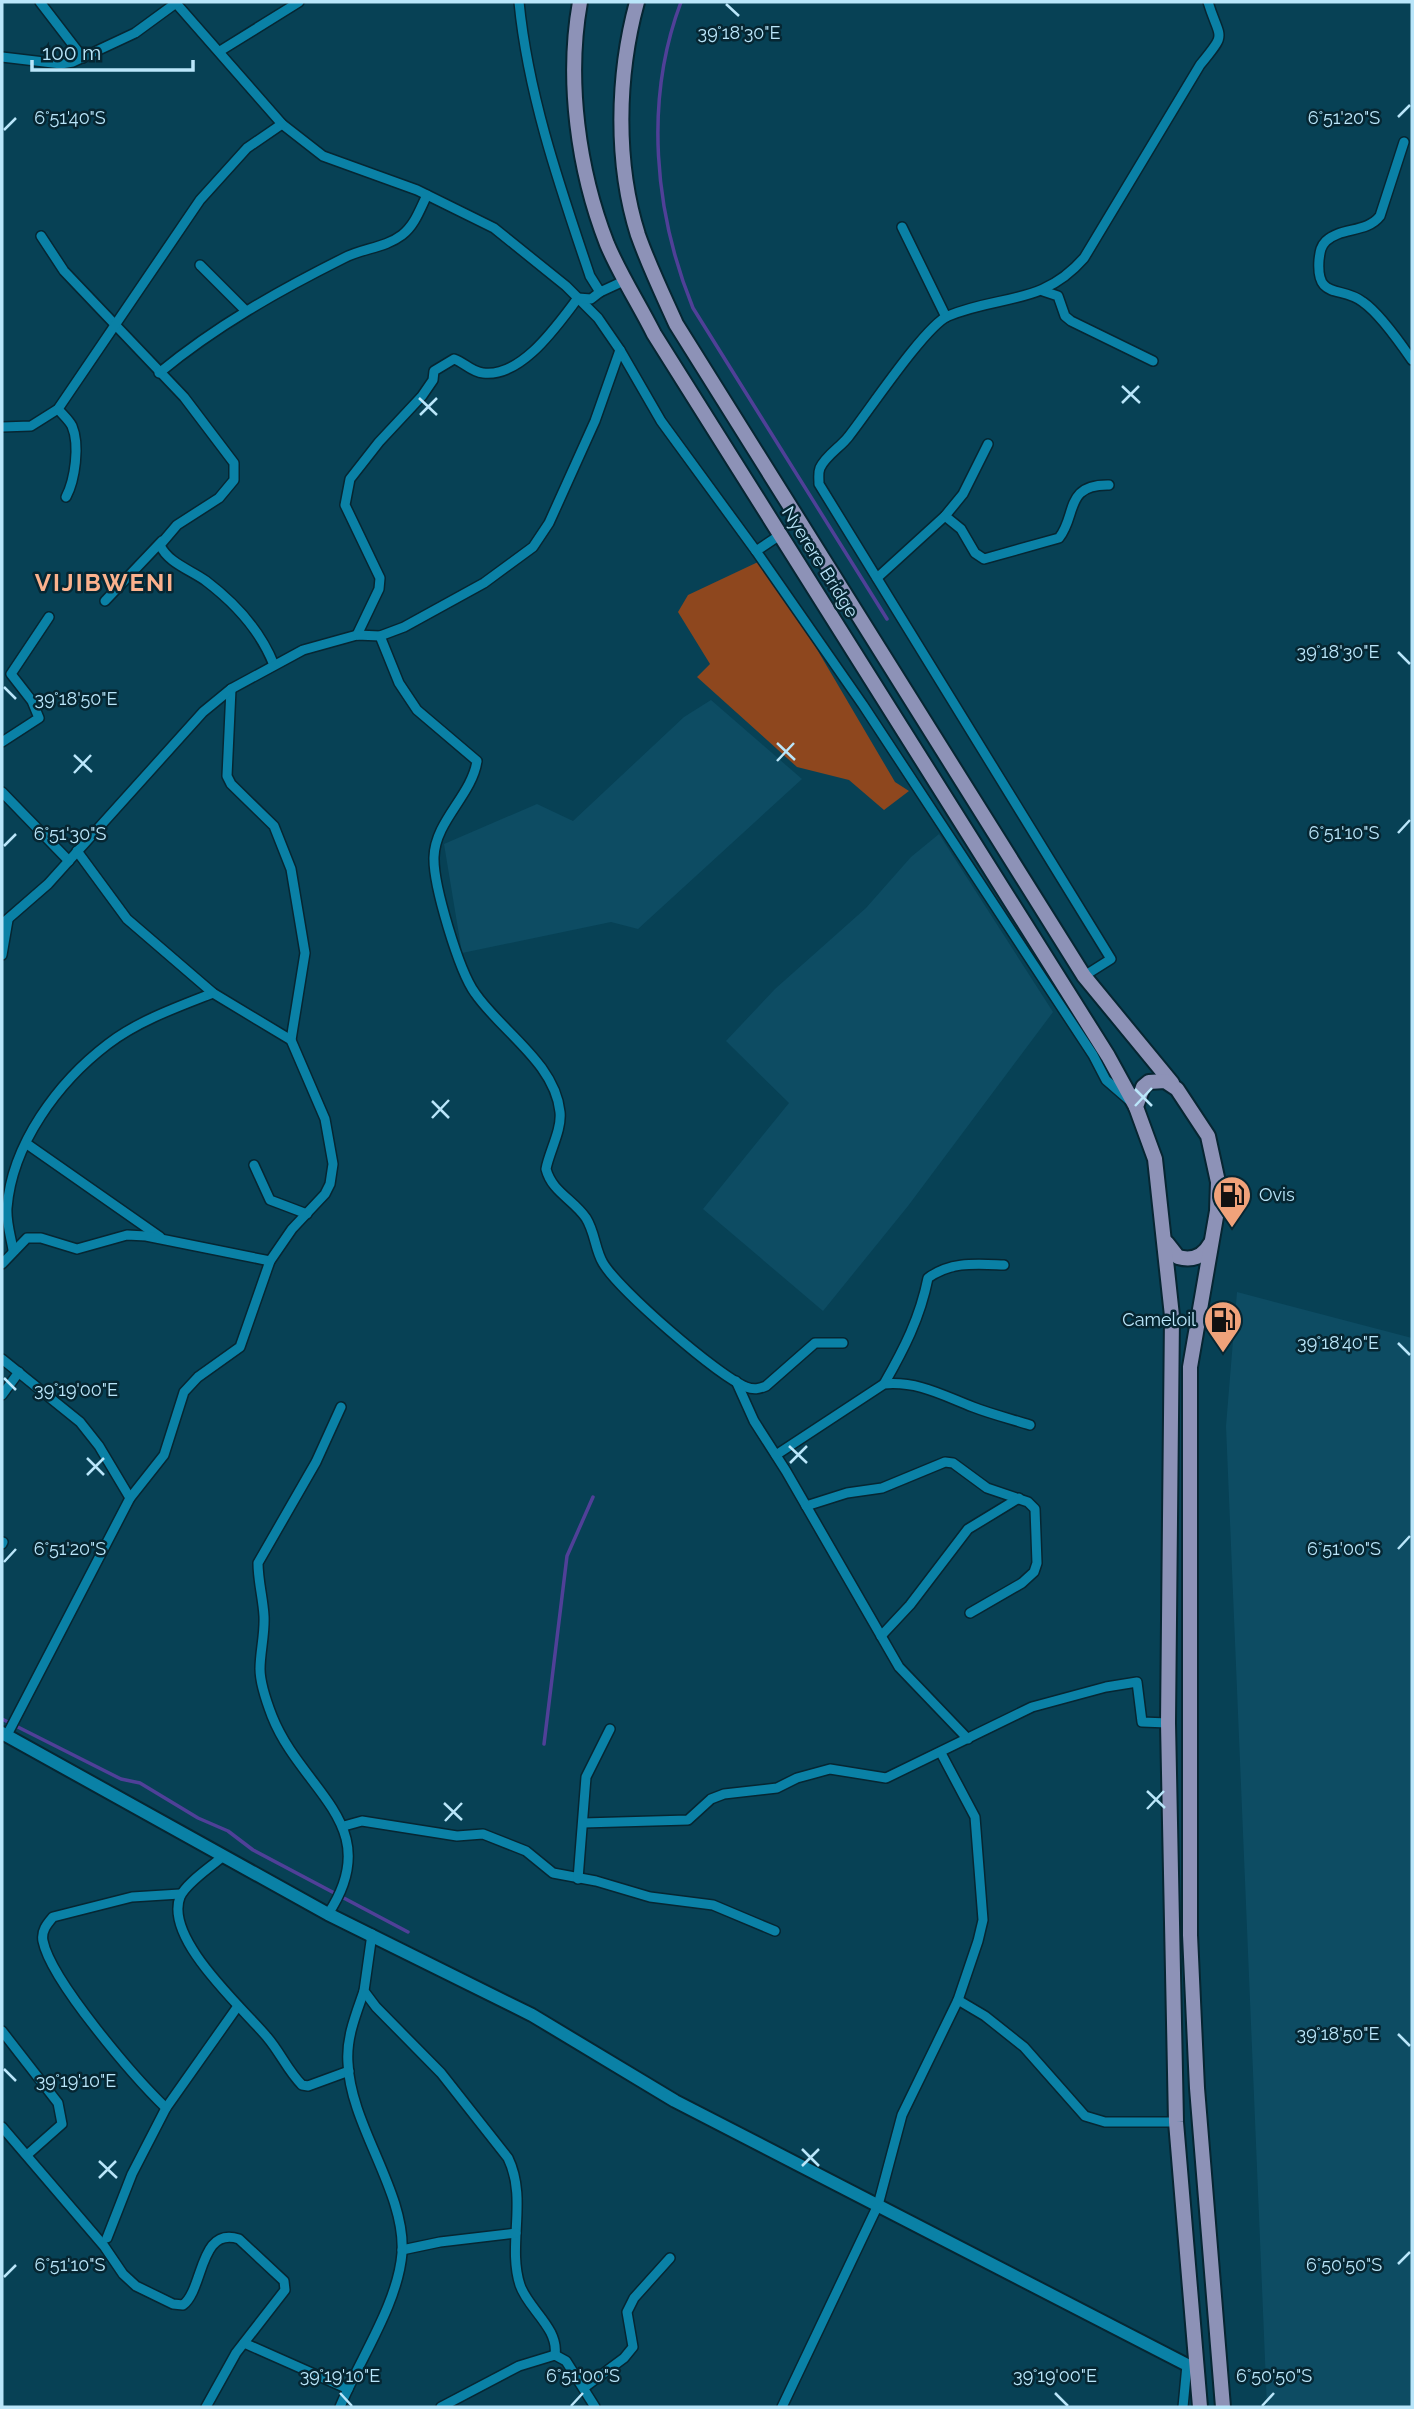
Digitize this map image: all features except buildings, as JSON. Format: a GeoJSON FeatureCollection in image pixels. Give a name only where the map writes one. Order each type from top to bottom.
{"type":"FeatureCollection","features":[{"type":"Feature","properties":{"kind":"main road","name":"Nyerere Bridge"},"geometry":{"type":"LineString","coordinates":[[580,2],[577,22],[576,107],[587,176],[608,244],[654,334],[1108,1056],[1136,1107],[1155,1159],[1165,1235],[1172,1338],[1168,1723],[1176,2122],[1192,2367],[1200,2407]]}},
{"type":"Feature","properties":{"kind":"main road","name":"Nyerere Bridge"},"geometry":{"type":"LineString","coordinates":[[637,2],[629,31],[622,80],[627,189],[638,234],[676,324],[1084,976],[1177,1089],[1208,1136],[1215,1160],[1217,1201],[1213,1236],[1190,1367],[1190,1935],[1197,2088],[1223,2407]]}},
{"type":"Feature","properties":{"kind":"main road"},"geometry":{"type":"LineString","coordinates":[[1136,1107],[1138,1093],[1149,1082],[1165,1080],[1177,1089]]}},
{"type":"Feature","properties":{"kind":"main road"},"geometry":{"type":"LineString","coordinates":[[1165,1235],[1172,1252],[1192,1259],[1204,1252],[1213,1236]]}},
{"type":"Feature","properties":{"kind":"street"},"geometry":{"type":"LineString","coordinates":[[40,2],[83,58]]}},
{"type":"Feature","properties":{"kind":"street"},"geometry":{"type":"LineString","coordinates":[[2,57],[61,64],[83,58],[135,33],[175,2],[282,124],[323,156],[427,195],[494,228],[578,298],[610,332],[661,421],[757,551],[863,705],[1093,1055],[1106,1080],[1136,1107]]}},
{"type":"Feature","properties":{"kind":"street"},"geometry":{"type":"LineString","coordinates":[[220,51],[299,2]]}},
{"type":"Feature","properties":{"kind":"street"},"geometry":{"type":"LineString","coordinates":[[519,2],[521,26],[553,165],[590,276],[600,292]]}},
{"type":"Feature","properties":{"kind":"street"},"geometry":{"type":"LineString","coordinates":[[1084,976],[1111,959],[819,484],[818,474],[825,461],[845,441],[916,347],[946,317],[1043,291],[1070,274],[1084,258],[1200,65],[1219,42],[1221,33],[1208,2]]}},
{"type":"Feature","properties":{"kind":"street"},"geometry":{"type":"LineString","coordinates":[[2,427],[31,426],[58,409],[200,200],[247,148],[282,124]]}},
{"type":"Feature","properties":{"kind":"street"},"geometry":{"type":"LineString","coordinates":[[1404,142],[1380,216],[1372,223],[1326,241],[1320,250],[1318,274],[1321,282],[1331,292],[1363,302],[1412,360]]}},
{"type":"Feature","properties":{"kind":"street"},"geometry":{"type":"LineString","coordinates":[[159,373],[201,338],[244,310],[352,253],[372,245],[389,244],[411,227],[427,195]]}},
{"type":"Feature","properties":{"kind":"street"},"geometry":{"type":"LineString","coordinates":[[902,227],[946,317]]}},
{"type":"Feature","properties":{"kind":"street"},"geometry":{"type":"LineString","coordinates":[[41,236],[64,271],[184,397],[234,463],[234,480],[219,498],[177,525],[105,601]]}},
{"type":"Feature","properties":{"kind":"street"},"geometry":{"type":"LineString","coordinates":[[200,265],[244,310]]}},
{"type":"Feature","properties":{"kind":"street"},"geometry":{"type":"LineString","coordinates":[[578,298],[590,299],[626,280]]}},
{"type":"Feature","properties":{"kind":"street"},"geometry":{"type":"LineString","coordinates":[[1043,291],[1058,296],[1065,316],[1071,321],[1153,361]]}},
{"type":"Feature","properties":{"kind":"street"},"geometry":{"type":"LineString","coordinates":[[358,635],[379,589],[380,578],[345,505],[350,479],[379,442],[422,396],[438,368],[454,359],[479,373],[490,374],[509,367],[542,344],[578,298]]}},
{"type":"Feature","properties":{"kind":"street"},"geometry":{"type":"LineString","coordinates":[[2,955],[5,922],[69,861],[203,712],[231,689],[303,650],[358,635],[380,636],[404,627],[484,583],[533,547],[549,523],[595,421],[620,350]]}},
{"type":"Feature","properties":{"kind":"street"},"geometry":{"type":"LineString","coordinates":[[58,409],[72,426],[74,439],[72,486],[66,497]]}},
{"type":"Feature","properties":{"kind":"street"},"geometry":{"type":"LineString","coordinates":[[877,578],[945,516],[963,494],[988,444]]}},
{"type":"Feature","properties":{"kind":"street"},"geometry":{"type":"LineString","coordinates":[[945,516],[961,529],[975,553],[984,559],[1059,538],[1070,507],[1086,488],[1109,485]]}},
{"type":"Feature","properties":{"kind":"street"},"geometry":{"type":"LineString","coordinates":[[757,551],[780,535]]}},
{"type":"Feature","properties":{"kind":"street"},"geometry":{"type":"LineString","coordinates":[[162,541],[160,545],[169,559],[208,582],[251,625],[266,645],[274,665]]}},
{"type":"Feature","properties":{"kind":"street"},"geometry":{"type":"LineString","coordinates":[[2,742],[39,718],[32,701],[11,674],[49,617]]}},
{"type":"Feature","properties":{"kind":"street"},"geometry":{"type":"LineString","coordinates":[[380,636],[399,683],[418,710],[477,761],[469,782],[448,817],[434,856],[447,925],[473,991],[528,1054],[557,1096],[561,1115],[546,1169],[548,1178],[559,1193],[587,1219],[603,1262],[616,1279],[699,1356],[736,1381],[758,1390],[784,1373],[815,1343],[843,1343]]}},
{"type":"Feature","properties":{"kind":"street"},"geometry":{"type":"LineString","coordinates":[[231,689],[227,776],[231,784],[274,826],[291,869],[304,935],[302,978],[291,1040],[324,1119],[333,1164],[331,1184],[270,1261],[240,1347],[198,1377],[184,1392],[164,1455],[130,1498],[4,1734],[328,1914],[532,2015],[675,2101],[1192,2367],[1183,2407]]}},
{"type":"Feature","properties":{"kind":"street"},"geometry":{"type":"LineString","coordinates":[[2,792],[69,861]]}},
{"type":"Feature","properties":{"kind":"street"},"geometry":{"type":"LineString","coordinates":[[77,851],[127,919],[213,993],[291,1040]]}},
{"type":"Feature","properties":{"kind":"street"},"geometry":{"type":"LineString","coordinates":[[13,1251],[7,1210],[16,1166],[42,1113],[74,1076],[108,1044],[166,1011],[213,993]]}},
{"type":"Feature","properties":{"kind":"street"},"geometry":{"type":"LineString","coordinates":[[27,1144],[163,1239]]}},
{"type":"Feature","properties":{"kind":"street"},"geometry":{"type":"LineString","coordinates":[[254,1165],[270,1200],[307,1214]]}},
{"type":"Feature","properties":{"kind":"street"},"geometry":{"type":"LineString","coordinates":[[2,1264],[27,1238],[34,1237],[77,1248],[127,1235],[163,1239],[270,1261]]}},
{"type":"Feature","properties":{"kind":"street"},"geometry":{"type":"LineString","coordinates":[[884,1384],[909,1340],[923,1305],[928,1278],[938,1270],[966,1263],[1004,1265]]}},
{"type":"Feature","properties":{"kind":"street"},"geometry":{"type":"LineString","coordinates":[[2,1359],[80,1422],[99,1446],[130,1498]]}},
{"type":"Feature","properties":{"kind":"street"},"geometry":{"type":"LineString","coordinates":[[2,1395],[19,1372]]}},
{"type":"Feature","properties":{"kind":"street"},"geometry":{"type":"LineString","coordinates":[[736,1381],[754,1421],[899,1667],[915,1686],[950,1717],[968,1740]]}},
{"type":"Feature","properties":{"kind":"street"},"geometry":{"type":"LineString","coordinates":[[776,1455],[884,1384],[902,1382],[932,1389],[973,1407],[1030,1425]]}},
{"type":"Feature","properties":{"kind":"street"},"geometry":{"type":"LineString","coordinates":[[328,1914],[340,1895],[347,1874],[349,1851],[344,1826],[309,1779],[271,1713],[260,1671],[264,1615],[258,1563],[316,1462],[341,1407]]}},
{"type":"Feature","properties":{"kind":"street"},"geometry":{"type":"LineString","coordinates":[[806,1506],[847,1493],[882,1488],[945,1462],[953,1463],[987,1488],[1019,1498],[1035,1509],[1037,1563],[1034,1572],[1022,1583],[970,1613]]}},
{"type":"Feature","properties":{"kind":"street"},"geometry":{"type":"LineString","coordinates":[[881,1636],[909,1605],[968,1529],[1019,1498]]}},
{"type":"Feature","properties":{"kind":"street"},"geometry":{"type":"LineString","coordinates":[[583,1823],[688,1820],[711,1799],[724,1794],[777,1788],[797,1778],[830,1769],[886,1778],[1032,1707],[1107,1687],[1137,1682],[1142,1722],[1168,1723]]}},
{"type":"Feature","properties":{"kind":"street"},"geometry":{"type":"LineString","coordinates":[[578,1879],[586,1777],[610,1728]]}},
{"type":"Feature","properties":{"kind":"street"},"geometry":{"type":"LineString","coordinates":[[782,2407],[878,2205],[902,2115],[958,2000],[983,1920],[975,1816],[941,1753]]}},
{"type":"Feature","properties":{"kind":"street"},"geometry":{"type":"LineString","coordinates":[[344,1826],[362,1821],[457,1836],[483,1834],[526,1851],[553,1873],[650,1897],[712,1905],[750,1918],[775,1931]]}},
{"type":"Feature","properties":{"kind":"street"},"geometry":{"type":"LineString","coordinates":[[222,1857],[180,1895],[177,1909],[187,1940],[209,1973],[274,2045],[302,2085],[308,2086],[349,2071]]}},
{"type":"Feature","properties":{"kind":"street"},"geometry":{"type":"LineString","coordinates":[[166,2108],[137,2079],[62,1980],[43,1940],[44,1927],[53,1917],[132,1897],[180,1895]]}},
{"type":"Feature","properties":{"kind":"street"},"geometry":{"type":"LineString","coordinates":[[340,2407],[393,2292],[402,2250],[390,2192],[356,2103],[349,2071],[350,2032],[364,1991],[372,1934]]}},
{"type":"Feature","properties":{"kind":"street"},"geometry":{"type":"LineString","coordinates":[[364,1991],[376,2007],[441,2073],[508,2158],[518,2190],[516,2233],[520,2285],[555,2341],[555,2355]]}},
{"type":"Feature","properties":{"kind":"street"},"geometry":{"type":"LineString","coordinates":[[958,2000],[985,2016],[1024,2047],[1085,2116],[1105,2122],[1176,2122]]}},
{"type":"Feature","properties":{"kind":"street"},"geometry":{"type":"LineString","coordinates":[[107,2238],[132,2174],[166,2108],[238,2007]]}},
{"type":"Feature","properties":{"kind":"street"},"geometry":{"type":"LineString","coordinates":[[2,2031],[58,2103],[61,2114],[62,2124],[27,2155]]}},
{"type":"Feature","properties":{"kind":"street"},"geometry":{"type":"LineString","coordinates":[[2,2127],[104,2246],[122,2274],[136,2286],[173,2304],[183,2305],[197,2287],[203,2257],[224,2238],[239,2239],[286,2285],[244,2343],[206,2407]]}},
{"type":"Feature","properties":{"kind":"street"},"geometry":{"type":"LineString","coordinates":[[402,2250],[440,2242],[516,2233]]}},
{"type":"Feature","properties":{"kind":"street"},"geometry":{"type":"LineString","coordinates":[[584,2387],[624,2358],[633,2347],[627,2312],[634,2298],[670,2258]]}},
{"type":"Feature","properties":{"kind":"street"},"geometry":{"type":"LineString","coordinates":[[244,2343],[348,2389]]}},
{"type":"Feature","properties":{"kind":"street"},"geometry":{"type":"LineString","coordinates":[[441,2407],[519,2366],[555,2355],[566,2361],[594,2407]]}},
{"type":"Feature","properties":{"kind":"shaded area"},"geometry":{"type":"Polygon","coordinates":[[[758,562],[771,571],[895,782],[909,791],[884,810],[849,780],[797,767],[697,677],[710,664],[678,612],[688,595],[758,562]]]}},
{"type":"Feature","properties":{"kind":"shaded area"},"geometry":{"type":"Polygon","coordinates":[[[711,700],[802,779],[638,929],[611,922],[462,953],[444,844],[537,804],[573,821],[684,717],[711,700]]]}},
{"type":"Feature","properties":{"kind":"shaded area"},"geometry":{"type":"Polygon","coordinates":[[[939,834],[1053,1012],[908,1206],[823,1311],[703,1209],[789,1103],[726,1041],[775,989],[866,908],[911,857],[939,834]]]}},
{"type":"Feature","properties":{"kind":"shaded area"},"geometry":{"type":"Polygon","coordinates":[[[1237,1292],[1412,1338],[1412,2407],[1267,2407],[1226,1426],[1237,1292]]]}},
{"type":"Feature","properties":{"kind":"waterway"},"geometry":{"type":"LineString","coordinates":[[681,2],[669,39],[658,117],[662,195],[680,271],[693,308],[887,619]]}},
{"type":"Feature","properties":{"kind":"waterway"},"geometry":{"type":"LineString","coordinates":[[544,1744],[567,1556],[593,1497]]}},
{"type":"Feature","properties":{"kind":"waterway"},"geometry":{"type":"LineString","coordinates":[[2,1719],[121,1779],[140,1783],[198,1818],[228,1831],[253,1850],[408,1932]]}},
{"type":"Feature","properties":{"kind":"place","name":"Ovis"},"geometry":{"type":"Point","coordinates":[1232,1229]}},
{"type":"Feature","properties":{"kind":"place","name":"Cameloil"},"geometry":{"type":"Point","coordinates":[1223,1354]}},
{"type":"Feature","properties":{"kind":"district","name":"VIJIBWENI"},"geometry":{"type":"Point","coordinates":[105,583]}}]}
